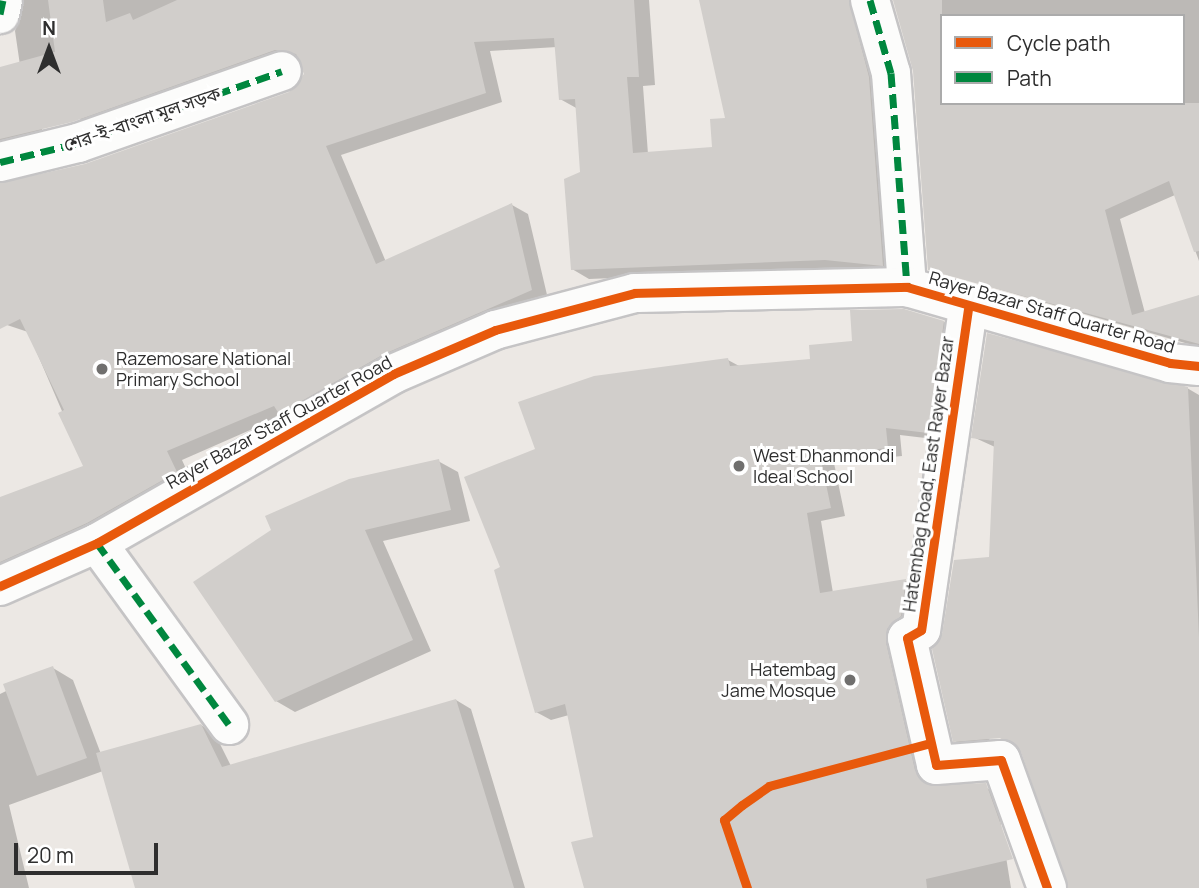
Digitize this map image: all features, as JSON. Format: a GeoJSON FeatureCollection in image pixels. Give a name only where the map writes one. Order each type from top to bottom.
{"type":"FeatureCollection","features":[{"type":"Feature","properties":{"kind":"street"},"geometry":{"type":"LineString","coordinates":[[0,15],[3,0]]}},
{"type":"Feature","properties":{"kind":"street"},"geometry":{"type":"LineString","coordinates":[[870,0],[891,73],[907,287]]}},
{"type":"Feature","properties":{"kind":"street","name":"শের-ই-বাংলা মূল সড়ক"},"geometry":{"type":"LineString","coordinates":[[0,162],[78,143],[282,71]]}},
{"type":"Feature","properties":{"kind":"street","name":"Rayer Bazar Staff Quarter Road"},"geometry":{"type":"LineString","coordinates":[[0,586],[97,543],[393,374],[495,330],[635,293],[907,287],[968,309],[1199,366]]}},
{"type":"Feature","properties":{"kind":"street","name":"Hatembag Road, East Rayer Bazar"},"geometry":{"type":"LineString","coordinates":[[968,309],[921,630],[907,638],[936,765],[1001,760],[1047,888]]}},
{"type":"Feature","properties":{"kind":"street"},"geometry":{"type":"LineString","coordinates":[[97,543],[229,725]]}},
{"type":"Feature","properties":{"kind":"building"},"geometry":{"type":"Polygon","coordinates":[[[48,0],[103,0],[106,22],[130,13],[133,20],[177,0],[634,0],[639,77],[627,77],[633,153],[712,147],[710,119],[725,118],[699,0],[849,0],[869,77],[883,266],[825,260],[571,270],[564,179],[580,172],[575,99],[559,100],[554,38],[474,42],[486,93],[326,146],[376,264],[512,203],[532,290],[384,354],[279,414],[274,406],[167,451],[177,472],[87,523],[0,562],[0,497],[83,466],[58,413],[64,410],[20,319],[0,329],[0,183],[85,164],[289,92],[304,74],[296,54],[275,50],[72,122],[0,139],[0,67],[55,52],[48,0]]]}},
{"type":"Feature","properties":{"kind":"building"},"geometry":{"type":"Polygon","coordinates":[[[893,0],[942,0],[940,105],[1199,103],[1199,251],[1194,252],[1169,181],[1105,210],[1132,315],[1199,295],[1199,344],[928,270],[913,71],[893,0]]]}},
{"type":"Feature","properties":{"kind":"building"},"geometry":{"type":"Polygon","coordinates":[[[904,309],[944,321],[928,433],[886,428],[888,448],[820,455],[831,508],[807,513],[820,593],[906,579],[901,616],[887,629],[886,642],[915,770],[928,785],[986,783],[1013,859],[926,879],[927,888],[584,888],[571,842],[593,837],[565,704],[535,713],[494,570],[500,567],[464,477],[535,449],[518,402],[594,376],[728,358],[730,366],[810,359],[809,345],[852,341],[850,310],[904,309]]]}},
{"type":"Feature","properties":{"kind":"building"},"geometry":{"type":"Polygon","coordinates":[[[987,333],[1188,387],[1199,637],[1199,888],[1068,888],[1021,752],[1000,738],[953,742],[932,649],[942,634],[954,560],[989,557],[994,441],[971,438],[987,333]]]}},
{"type":"Feature","properties":{"kind":"building"},"geometry":{"type":"Polygon","coordinates":[[[439,459],[451,510],[365,530],[413,640],[275,702],[193,582],[271,530],[265,516],[349,479],[439,459]]]}},
{"type":"Feature","properties":{"kind":"building"},"geometry":{"type":"Polygon","coordinates":[[[53,666],[87,758],[37,776],[3,684],[53,666]]]}},
{"type":"Feature","properties":{"kind":"building"},"geometry":{"type":"Polygon","coordinates":[[[456,699],[514,888],[135,888],[96,753],[201,724],[222,767],[456,699]]]}},
{"type":"Feature","properties":{"kind":"marked path"},"geometry":{"type":"LineString","coordinates":[[0,14],[3,0]]}},
{"type":"Feature","properties":{"kind":"marked path"},"geometry":{"type":"LineString","coordinates":[[870,0],[891,73],[907,287]]}},
{"type":"Feature","properties":{"kind":"marked path"},"geometry":{"type":"LineString","coordinates":[[0,162],[78,143],[282,71]]}},
{"type":"Feature","properties":{"kind":"marked path"},"geometry":{"type":"LineString","coordinates":[[97,543],[229,725]]}},
{"type":"Feature","properties":{"kind":"cycle path"},"geometry":{"type":"LineString","coordinates":[[0,586],[97,543],[393,374],[495,330],[635,293],[907,287],[1170,363],[1199,366]]}},
{"type":"Feature","properties":{"kind":"cycle path"},"geometry":{"type":"LineString","coordinates":[[968,309],[921,630],[907,638],[936,765],[1001,760],[1047,888]]}},
{"type":"Feature","properties":{"kind":"cycle path"},"geometry":{"type":"LineString","coordinates":[[747,888],[724,820],[742,805],[769,786],[927,744]]}},
{"type":"Feature","properties":{"kind":"place","name":"Razemosare National Primary School"},"geometry":{"type":"Point","coordinates":[102,369]}},
{"type":"Feature","properties":{"kind":"place","name":"West Dhanmondi Ideal School"},"geometry":{"type":"Point","coordinates":[739,466]}},
{"type":"Feature","properties":{"kind":"place","name":"Hatembag Jame Mosque"},"geometry":{"type":"Point","coordinates":[850,680]}}]}
